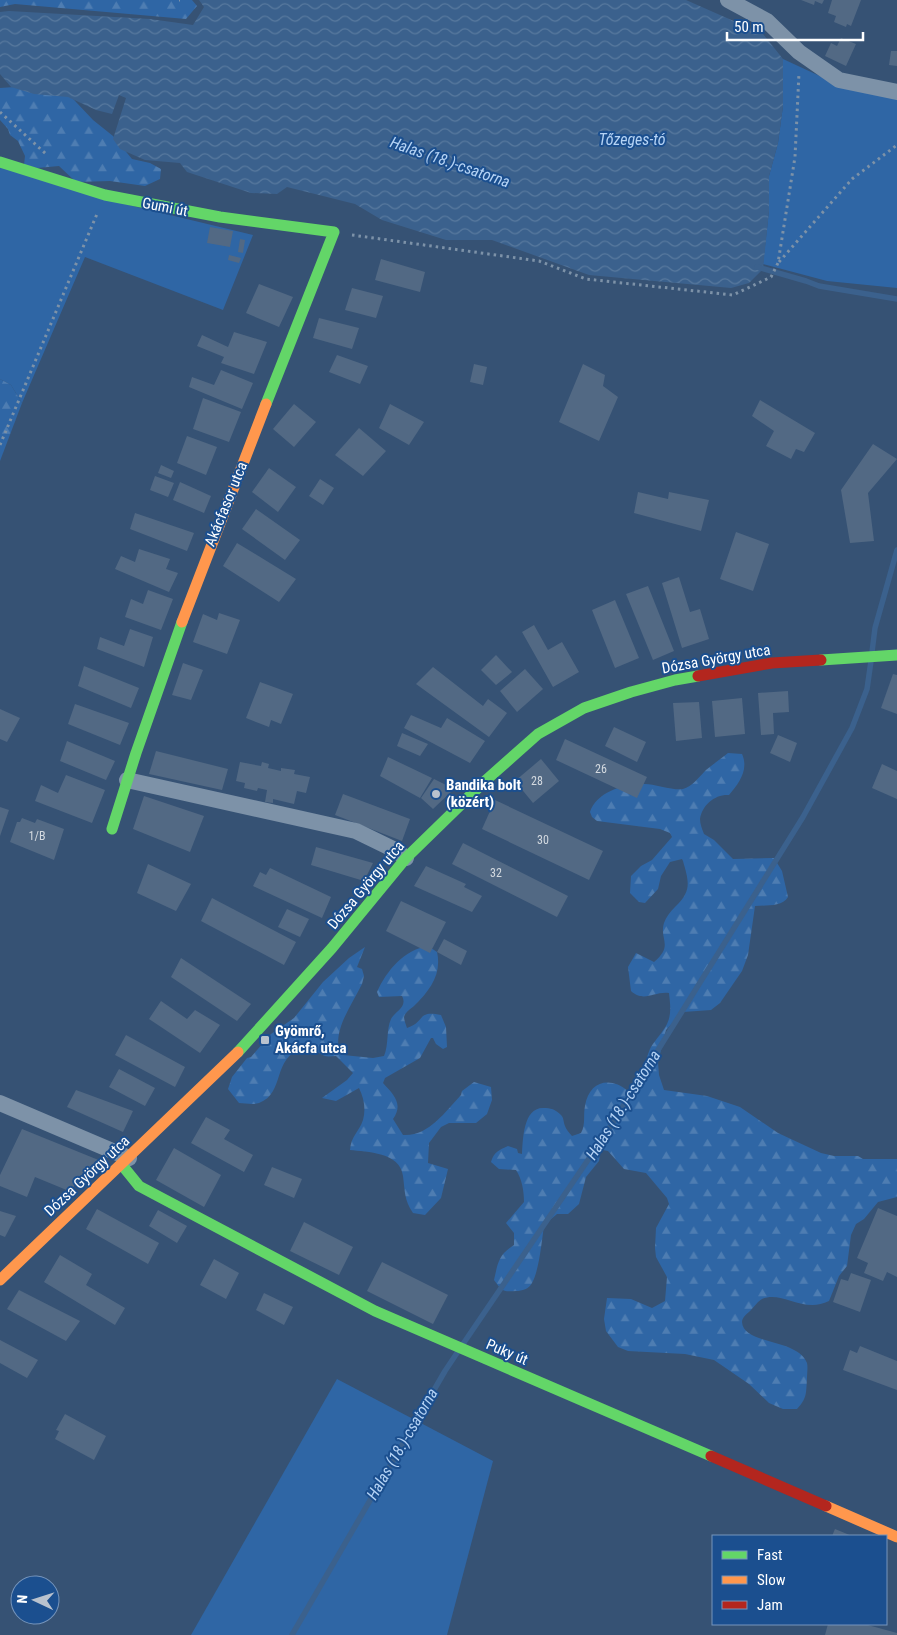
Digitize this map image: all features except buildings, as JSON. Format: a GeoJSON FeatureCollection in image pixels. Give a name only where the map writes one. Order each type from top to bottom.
{"type":"FeatureCollection","features":[{"type":"Feature","properties":{"kind":"street"},"geometry":{"type":"LineString","coordinates":[[728,0],[767,21],[799,52],[839,80],[897,92]]}},
{"type":"Feature","properties":{"kind":"street","name":"Gumi út"},"geometry":{"type":"LineString","coordinates":[[0,162],[105,195],[220,217],[334,232]]}},
{"type":"Feature","properties":{"kind":"street","name":"Akácfasor utca"},"geometry":{"type":"LineString","coordinates":[[112,829],[127,780],[208,551],[334,232]]}},
{"type":"Feature","properties":{"kind":"street","name":"Dózsa György utca"},"geometry":{"type":"LineString","coordinates":[[0,1280],[234,1056],[332,948],[406,858],[485,781],[538,734],[584,708],[675,680],[772,663],[897,655]]}},
{"type":"Feature","properties":{"kind":"street"},"geometry":{"type":"LineString","coordinates":[[127,780],[356,831],[395,850],[406,858]]}},
{"type":"Feature","properties":{"kind":"street"},"geometry":{"type":"LineString","coordinates":[[0,1103],[126,1161]]}},
{"type":"Feature","properties":{"kind":"street","name":"Puky út"},"geometry":{"type":"LineString","coordinates":[[126,1161],[139,1186],[375,1311],[897,1537]]}},
{"type":"Feature","properties":{"kind":"path"},"geometry":{"type":"LineString","coordinates":[[778,263],[795,157],[799,52]]}},
{"type":"Feature","properties":{"kind":"path"},"geometry":{"type":"LineString","coordinates":[[0,112],[49,157]]}},
{"type":"Feature","properties":{"kind":"path"},"geometry":{"type":"LineString","coordinates":[[334,232],[539,261],[586,279],[733,295],[771,277],[778,263],[852,179],[897,145]]}},
{"type":"Feature","properties":{"kind":"path"},"geometry":{"type":"LineString","coordinates":[[0,444],[105,195]]}},
{"type":"Feature","properties":{"kind":"green space"},"geometry":{"type":"Polygon","coordinates":[[[0,0],[192,0],[197,6],[186,19],[15,4],[0,7],[0,0]]]}},
{"type":"Feature","properties":{"kind":"green space"},"geometry":{"type":"Polygon","coordinates":[[[783,59],[837,84],[897,97],[897,288],[827,281],[763,264],[769,211],[769,176],[778,143],[783,106],[783,59]]]}},
{"type":"Feature","properties":{"kind":"green space"},"geometry":{"type":"Polygon","coordinates":[[[59,84],[93,120],[113,136],[132,159],[150,163],[161,169],[160,179],[145,186],[110,181],[76,182],[59,166],[37,168],[24,165],[25,156],[18,141],[10,135],[8,129],[0,120],[0,88],[59,84]]]}},
{"type":"Feature","properties":{"kind":"green space"},"geometry":{"type":"Polygon","coordinates":[[[0,162],[108,200],[253,235],[223,310],[85,257],[22,403],[11,385],[0,379],[0,162]]]}},
{"type":"Feature","properties":{"kind":"green space"},"geometry":{"type":"Polygon","coordinates":[[[0,379],[11,385],[22,403],[0,461],[0,379]]]}},
{"type":"Feature","properties":{"kind":"green space"},"geometry":{"type":"Polygon","coordinates":[[[728,753],[742,754],[744,771],[729,795],[714,798],[703,809],[700,819],[704,834],[714,840],[733,859],[774,858],[782,871],[788,897],[778,904],[755,906],[748,955],[742,971],[720,1003],[711,1010],[683,1012],[666,1030],[658,1062],[659,1075],[664,1090],[707,1096],[740,1107],[778,1133],[821,1153],[834,1156],[858,1156],[863,1159],[897,1159],[897,1197],[878,1202],[864,1219],[856,1224],[851,1235],[847,1266],[839,1276],[829,1301],[810,1305],[770,1297],[759,1301],[742,1320],[745,1329],[751,1335],[793,1349],[807,1363],[805,1395],[803,1402],[797,1409],[783,1409],[769,1403],[749,1384],[714,1360],[685,1354],[628,1351],[618,1347],[606,1331],[604,1319],[607,1298],[631,1299],[652,1308],[665,1301],[667,1277],[656,1257],[655,1248],[656,1228],[669,1204],[667,1198],[646,1173],[624,1169],[608,1151],[603,1150],[599,1161],[586,1177],[579,1204],[568,1214],[557,1214],[544,1225],[538,1263],[531,1285],[523,1290],[505,1291],[494,1280],[502,1256],[514,1245],[514,1233],[506,1223],[524,1202],[520,1177],[516,1170],[499,1169],[491,1162],[495,1154],[508,1146],[517,1149],[518,1153],[522,1154],[525,1126],[531,1113],[536,1109],[546,1108],[555,1110],[562,1116],[565,1127],[572,1136],[581,1133],[585,1106],[591,1091],[596,1086],[608,1083],[621,1086],[628,1091],[633,1088],[643,1072],[651,1047],[670,1016],[669,993],[640,996],[631,991],[628,967],[636,953],[654,962],[663,951],[665,947],[663,929],[665,921],[687,891],[688,881],[683,861],[682,859],[670,862],[661,876],[658,889],[645,903],[639,902],[630,893],[631,876],[641,866],[652,860],[672,837],[670,833],[660,829],[597,821],[590,812],[593,805],[598,799],[612,790],[629,785],[645,784],[675,789],[686,788],[728,753]]]}},
{"type":"Feature","properties":{"kind":"green space"},"geometry":{"type":"Polygon","coordinates":[[[428,946],[437,952],[438,967],[434,981],[415,1005],[406,1013],[404,1020],[407,1028],[417,1023],[424,1015],[441,1015],[446,1027],[447,1047],[443,1049],[431,1038],[420,1058],[385,1078],[383,1083],[393,1095],[397,1104],[396,1114],[393,1119],[403,1135],[412,1135],[420,1132],[442,1116],[461,1095],[462,1091],[474,1082],[491,1087],[492,1100],[487,1114],[476,1123],[449,1123],[441,1127],[429,1143],[428,1163],[448,1169],[441,1198],[425,1215],[413,1213],[410,1208],[405,1195],[401,1168],[396,1162],[382,1155],[350,1150],[352,1141],[363,1120],[364,1104],[359,1088],[336,1101],[322,1098],[347,1080],[353,1073],[336,1056],[325,1056],[306,1048],[293,1053],[286,1059],[273,1092],[259,1103],[239,1103],[228,1089],[232,1077],[247,1058],[251,1057],[271,1034],[294,1018],[323,982],[349,958],[365,947],[357,967],[362,969],[364,976],[362,984],[344,1018],[338,1045],[340,1054],[343,1055],[373,1058],[384,1056],[389,1023],[402,1006],[403,1000],[402,996],[379,997],[377,992],[397,962],[411,952],[428,946]]]}},
{"type":"Feature","properties":{"kind":"green space"},"geometry":{"type":"Polygon","coordinates":[[[337,1379],[493,1461],[447,1635],[191,1635],[337,1379]]]}},
{"type":"Feature","properties":{"kind":"water","name":"Tőzeges-tó"},"geometry":{"type":"Polygon","coordinates":[[[199,0],[686,0],[763,34],[783,59],[783,106],[778,143],[769,176],[769,211],[763,269],[749,283],[731,288],[589,275],[492,240],[446,240],[382,220],[355,204],[287,187],[277,194],[251,193],[187,172],[180,163],[145,160],[120,149],[113,139],[126,98],[119,95],[112,114],[96,110],[68,97],[34,94],[11,87],[0,74],[0,12],[150,19],[193,25],[204,7],[199,0]]]}},
{"type":"Feature","properties":{"kind":"waterway","name":"Halas (18.)-csatorna"},"geometry":{"type":"LineString","coordinates":[[757,267],[819,286],[897,299]]}},
{"type":"Feature","properties":{"kind":"waterway","name":"Halas (18.)-csatorna"},"geometry":{"type":"LineString","coordinates":[[872,652],[875,628],[897,550]]}},
{"type":"Feature","properties":{"kind":"waterway","name":"Halas (18.)-csatorna"},"geometry":{"type":"LineString","coordinates":[[463,1344],[607,1132],[803,817],[852,728],[867,689],[871,661]]}},
{"type":"Feature","properties":{"kind":"waterway","name":"Halas (18.)-csatorna"},"geometry":{"type":"LineString","coordinates":[[292,1635],[457,1353]]}},
{"type":"Feature","properties":{"kind":"traffic: fast"},"geometry":{"type":"LineString","coordinates":[[0,162],[105,195],[220,217],[334,232],[266,404]]}},
{"type":"Feature","properties":{"kind":"traffic: fast"},"geometry":{"type":"LineString","coordinates":[[112,829],[136,753],[182,622]]}},
{"type":"Feature","properties":{"kind":"traffic: fast"},"geometry":{"type":"LineString","coordinates":[[821,660],[897,655]]}},
{"type":"Feature","properties":{"kind":"traffic: fast"},"geometry":{"type":"LineString","coordinates":[[238,1052],[332,948],[406,858],[485,781],[538,734],[584,708],[631,692],[698,676]]}},
{"type":"Feature","properties":{"kind":"traffic: fast"},"geometry":{"type":"LineString","coordinates":[[122,1165],[139,1186],[375,1311],[711,1456]]}},
{"type":"Feature","properties":{"kind":"traffic: slow"},"geometry":{"type":"LineString","coordinates":[[182,622],[266,404]]}},
{"type":"Feature","properties":{"kind":"traffic: slow"},"geometry":{"type":"LineString","coordinates":[[0,1280],[238,1052]]}},
{"type":"Feature","properties":{"kind":"traffic: slow"},"geometry":{"type":"LineString","coordinates":[[826,1506],[897,1537]]}},
{"type":"Feature","properties":{"kind":"traffic: jam"},"geometry":{"type":"LineString","coordinates":[[698,676],[772,663],[821,660]]}},
{"type":"Feature","properties":{"kind":"traffic: jam"},"geometry":{"type":"LineString","coordinates":[[711,1456],[826,1506]]}},
{"type":"Feature","properties":{"kind":"place","name":"Bandika bolt (közért)"},"geometry":{"type":"Point","coordinates":[436,794]}},
{"type":"Feature","properties":{"kind":"place","name":"Gyömrő, Akácfa utca"},"geometry":{"type":"Point","coordinates":[265,1040]}}]}
